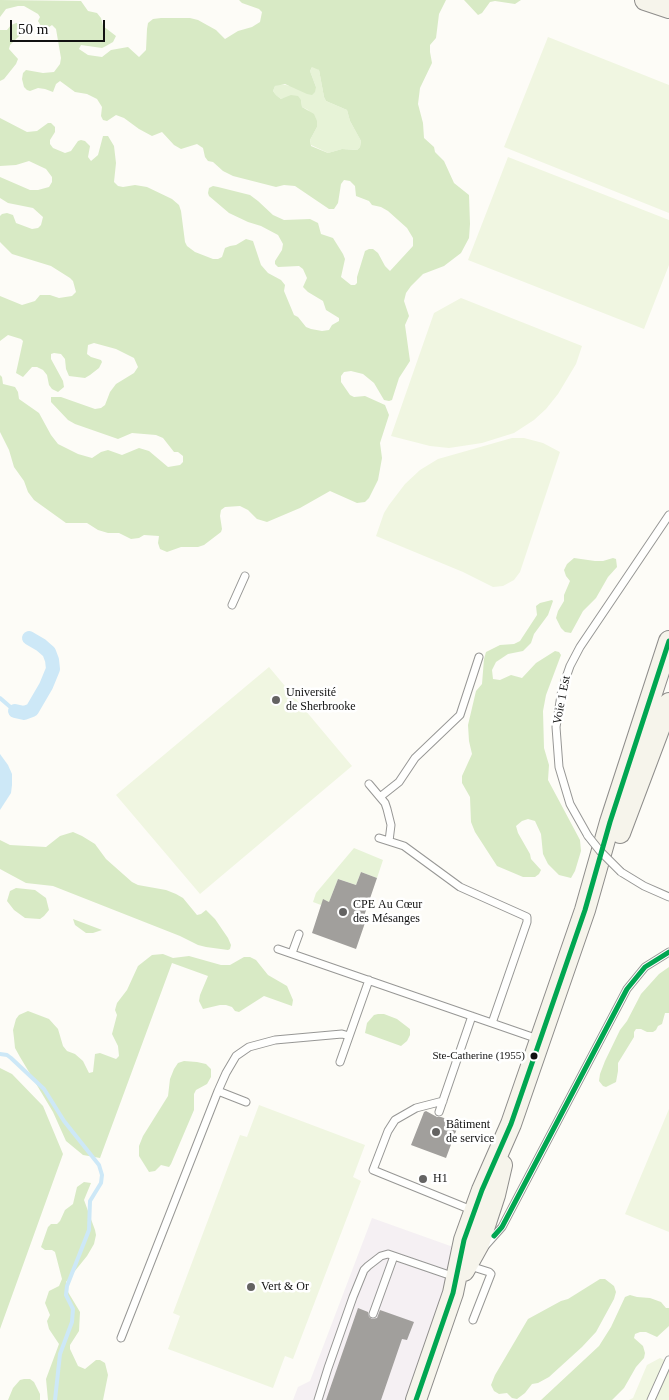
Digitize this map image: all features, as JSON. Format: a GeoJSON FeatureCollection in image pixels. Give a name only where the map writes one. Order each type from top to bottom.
{"type":"FeatureCollection","features":[{"type":"Feature","properties":{"kind":"main road"},"geometry":{"type":"LineString","coordinates":[[645,0],[669,8]]}},
{"type":"Feature","properties":{"kind":"main road"},"geometry":{"type":"LineString","coordinates":[[416,1400],[459,1275],[464,1240],[474,1211],[511,1124],[585,910],[614,812],[669,641]]}},
{"type":"Feature","properties":{"kind":"main road"},"geometry":{"type":"LineString","coordinates":[[585,910],[623,826],[669,703]]}},
{"type":"Feature","properties":{"kind":"main road"},"geometry":{"type":"LineString","coordinates":[[459,1275],[479,1244],[496,1195],[511,1124]]}},
{"type":"Feature","properties":{"kind":"lane","name":"Voie 1 Est"},"geometry":{"type":"LineString","coordinates":[[669,515],[580,647],[570,666],[562,689],[556,727],[559,767],[566,795],[588,836],[621,872],[644,886],[669,897]]}},
{"type":"Feature","properties":{"kind":"lane"},"geometry":{"type":"LineString","coordinates":[[232,605],[245,576]]}},
{"type":"Feature","properties":{"kind":"lane"},"geometry":{"type":"LineString","coordinates":[[380,797],[399,782],[415,758],[460,715],[479,657]]}},
{"type":"Feature","properties":{"kind":"lane"},"geometry":{"type":"LineString","coordinates":[[369,784],[385,803],[389,814],[391,832],[389,841]]}},
{"type":"Feature","properties":{"kind":"lane"},"geometry":{"type":"LineString","coordinates":[[379,838],[407,847],[460,887],[527,917],[527,922],[492,1023]]}},
{"type":"Feature","properties":{"kind":"lane"},"geometry":{"type":"LineString","coordinates":[[292,953],[299,934]]}},
{"type":"Feature","properties":{"kind":"lane"},"geometry":{"type":"LineString","coordinates":[[278,949],[540,1040]]}},
{"type":"Feature","properties":{"kind":"lane"},"geometry":{"type":"LineString","coordinates":[[459,1275],[502,1227],[627,989],[645,967],[669,952]]}},
{"type":"Feature","properties":{"kind":"lane"},"geometry":{"type":"LineString","coordinates":[[340,1062],[369,980]]}},
{"type":"Feature","properties":{"kind":"lane"},"geometry":{"type":"LineString","coordinates":[[439,1112],[472,1016]]}},
{"type":"Feature","properties":{"kind":"lane"},"geometry":{"type":"LineString","coordinates":[[121,1338],[218,1091],[231,1064],[242,1050],[275,1040],[304,1036],[342,1034],[349,1036]]}},
{"type":"Feature","properties":{"kind":"lane"},"geometry":{"type":"LineString","coordinates":[[218,1091],[246,1102]]}},
{"type":"Feature","properties":{"kind":"lane"},"geometry":{"type":"LineString","coordinates":[[443,1101],[416,1108],[395,1120],[388,1131],[373,1170],[474,1211]]}},
{"type":"Feature","properties":{"kind":"lane"},"geometry":{"type":"LineString","coordinates":[[321,1398],[328,1368],[364,1270],[381,1256],[388,1254],[459,1275],[489,1272],[491,1276],[473,1320]]}},
{"type":"Feature","properties":{"kind":"lane"},"geometry":{"type":"LineString","coordinates":[[373,1314],[394,1256]]}},
{"type":"Feature","properties":{"kind":"lane"},"geometry":{"type":"LineString","coordinates":[[651,1400],[669,1360]]}},
{"type":"Feature","properties":{"kind":"shaded area"},"geometry":{"type":"Polygon","coordinates":[[[372,1218],[456,1248],[444,1290],[405,1400],[293,1400],[298,1387],[310,1381],[372,1218]]]}},
{"type":"Feature","properties":{"kind":"green space"},"geometry":{"type":"Polygon","coordinates":[[[0,0],[81,1],[88,11],[97,13],[101,18],[103,26],[116,36],[113,42],[102,48],[81,45],[79,49],[88,55],[102,57],[111,50],[128,47],[139,57],[146,50],[148,23],[153,19],[190,18],[198,20],[216,30],[225,39],[238,31],[252,27],[260,22],[262,12],[239,0],[446,0],[439,14],[436,38],[430,45],[432,63],[420,88],[418,104],[423,123],[424,138],[434,147],[435,152],[444,161],[454,183],[469,195],[469,238],[461,253],[444,266],[423,274],[406,293],[404,301],[409,316],[405,325],[410,361],[399,378],[392,400],[384,400],[374,383],[363,374],[351,371],[344,372],[341,376],[341,382],[350,395],[354,397],[365,396],[385,405],[389,415],[380,443],[382,458],[378,480],[365,502],[357,503],[330,491],[300,508],[267,522],[257,519],[248,510],[240,506],[225,507],[221,510],[220,516],[221,532],[204,545],[181,547],[167,552],[160,549],[158,543],[159,536],[144,535],[131,539],[119,533],[108,533],[98,530],[87,523],[66,523],[34,500],[14,467],[9,450],[0,432],[0,375],[3,384],[15,387],[19,399],[39,413],[58,444],[78,454],[92,458],[108,450],[122,455],[139,448],[149,451],[168,467],[180,465],[183,462],[183,456],[178,452],[174,452],[163,438],[156,435],[132,433],[118,439],[75,424],[68,420],[51,402],[51,397],[61,397],[95,409],[105,405],[110,392],[116,384],[134,373],[138,367],[134,358],[116,349],[94,343],[88,345],[87,354],[102,362],[99,368],[85,378],[69,376],[65,359],[61,354],[51,354],[51,359],[63,381],[64,387],[58,392],[49,385],[47,375],[43,370],[37,367],[32,367],[23,377],[16,373],[23,341],[8,335],[0,341],[0,296],[22,305],[35,301],[40,295],[50,295],[59,298],[72,296],[76,292],[73,281],[70,278],[51,266],[12,254],[0,242],[0,216],[2,214],[13,215],[16,223],[32,229],[38,228],[41,225],[43,217],[33,208],[8,203],[0,198],[0,177],[30,190],[38,190],[49,187],[52,177],[46,169],[29,161],[16,165],[0,166],[0,118],[27,132],[37,131],[51,123],[55,127],[55,132],[50,140],[53,148],[65,153],[71,151],[78,141],[85,141],[90,146],[88,157],[91,161],[98,155],[103,136],[108,136],[114,146],[116,163],[114,182],[118,186],[135,185],[147,187],[172,199],[179,205],[185,242],[195,252],[218,259],[222,257],[225,248],[236,245],[246,239],[253,241],[261,265],[268,273],[281,280],[285,285],[284,291],[294,315],[306,327],[311,329],[329,330],[332,325],[339,321],[339,318],[326,310],[323,301],[303,287],[307,278],[303,269],[299,266],[278,267],[275,264],[283,244],[278,235],[229,213],[209,196],[209,188],[213,186],[250,195],[273,215],[284,220],[310,219],[318,223],[321,234],[333,238],[343,254],[345,259],[341,277],[351,285],[357,283],[365,251],[373,249],[378,253],[390,271],[413,246],[413,238],[407,228],[388,211],[356,196],[355,186],[350,181],[344,180],[341,184],[338,203],[334,209],[329,209],[295,186],[284,185],[276,187],[233,176],[223,171],[213,162],[208,161],[203,148],[197,144],[181,149],[174,145],[162,132],[152,136],[116,115],[107,121],[103,120],[101,116],[102,107],[97,99],[87,94],[75,92],[60,81],[56,84],[53,92],[38,88],[30,91],[27,90],[22,79],[23,73],[26,70],[43,73],[54,72],[60,64],[61,58],[56,29],[52,25],[46,29],[41,26],[38,21],[40,17],[38,14],[24,6],[6,9],[0,17],[0,0]],[[312,67],[310,71],[316,87],[312,95],[285,84],[275,86],[273,91],[281,99],[291,95],[298,96],[302,107],[314,114],[317,127],[310,140],[311,146],[328,153],[342,149],[357,150],[360,147],[361,141],[350,121],[347,110],[326,101],[319,70],[312,67]]]}},
{"type":"Feature","properties":{"kind":"green space"},"geometry":{"type":"Polygon","coordinates":[[[464,0],[521,0],[515,4],[490,2],[482,13],[478,15],[464,0]]]}},
{"type":"Feature","properties":{"kind":"green space"},"geometry":{"type":"Polygon","coordinates":[[[19,22],[24,26],[24,31],[10,45],[9,49],[18,59],[4,79],[0,81],[0,30],[7,30],[11,25],[19,22]]]}},
{"type":"Feature","properties":{"kind":"green space"},"geometry":{"type":"Polygon","coordinates":[[[548,37],[669,85],[669,213],[504,147],[548,37]]]}},
{"type":"Feature","properties":{"kind":"green space"},"geometry":{"type":"Polygon","coordinates":[[[312,67],[319,70],[326,101],[347,110],[350,121],[361,141],[360,147],[357,150],[342,149],[328,153],[311,145],[310,140],[317,127],[308,110],[302,107],[301,100],[281,99],[273,91],[275,86],[280,84],[316,87],[310,71],[312,67]]]}},
{"type":"Feature","properties":{"kind":"green space"},"geometry":{"type":"Polygon","coordinates":[[[508,157],[669,220],[669,265],[644,329],[468,260],[508,157]]]}},
{"type":"Feature","properties":{"kind":"green space"},"geometry":{"type":"Polygon","coordinates":[[[461,298],[582,346],[576,364],[558,394],[546,409],[534,420],[514,433],[482,443],[449,448],[430,446],[391,436],[434,313],[461,298]]]}},
{"type":"Feature","properties":{"kind":"green space"},"geometry":{"type":"Polygon","coordinates":[[[512,438],[524,438],[543,443],[560,452],[520,572],[514,580],[503,586],[493,587],[463,572],[376,536],[384,513],[389,505],[405,484],[420,470],[438,459],[512,438]]]}},
{"type":"Feature","properties":{"kind":"green space"},"geometry":{"type":"Polygon","coordinates":[[[574,558],[603,561],[613,558],[616,559],[617,567],[608,577],[596,598],[583,611],[571,633],[565,632],[561,628],[556,618],[570,581],[564,570],[567,564],[574,558]]]}},
{"type":"Feature","properties":{"kind":"green space"},"geometry":{"type":"Polygon","coordinates":[[[552,600],[548,615],[534,634],[531,643],[523,651],[508,654],[496,662],[492,670],[493,679],[500,680],[511,675],[522,678],[536,663],[555,651],[561,655],[546,695],[543,711],[544,748],[549,765],[548,780],[580,840],[581,851],[571,878],[559,875],[548,864],[543,854],[541,834],[535,821],[528,819],[516,826],[531,859],[541,870],[539,874],[535,877],[523,877],[497,866],[475,832],[471,822],[470,797],[462,783],[462,776],[472,754],[468,725],[476,691],[482,684],[486,652],[500,645],[514,644],[520,641],[537,615],[536,606],[552,600]]]}},
{"type":"Feature","properties":{"kind":"green space"},"geometry":{"type":"Polygon","coordinates":[[[269,667],[352,766],[200,894],[116,795],[269,667]]]}},
{"type":"Feature","properties":{"kind":"green space"},"geometry":{"type":"Polygon","coordinates":[[[73,832],[95,844],[106,859],[132,882],[176,894],[183,898],[197,915],[206,910],[215,919],[228,938],[231,945],[230,949],[198,945],[180,936],[53,886],[26,883],[0,869],[0,840],[10,845],[46,847],[60,836],[73,832]]]}},
{"type":"Feature","properties":{"kind":"green space"},"geometry":{"type":"Polygon","coordinates":[[[354,848],[383,860],[377,878],[361,872],[356,885],[338,879],[329,902],[324,900],[321,905],[313,902],[316,893],[354,848]]]}},
{"type":"Feature","properties":{"kind":"green space"},"geometry":{"type":"Polygon","coordinates":[[[16,888],[35,890],[46,898],[49,910],[40,919],[25,918],[14,910],[7,901],[10,891],[16,888]]]}},
{"type":"Feature","properties":{"kind":"green space"},"geometry":{"type":"Polygon","coordinates":[[[73,919],[102,930],[86,933],[75,925],[73,919]]]}},
{"type":"Feature","properties":{"kind":"green space"},"geometry":{"type":"Polygon","coordinates":[[[163,954],[173,958],[189,956],[221,965],[230,965],[244,957],[250,957],[256,960],[268,975],[287,986],[293,1000],[292,1006],[264,996],[239,1012],[226,1005],[203,1009],[199,1001],[208,976],[172,963],[100,1158],[83,1155],[66,1141],[53,1112],[15,1048],[13,1030],[16,1019],[19,1015],[28,1011],[49,1019],[58,1029],[63,1046],[67,1051],[75,1054],[83,1061],[89,1073],[93,1072],[95,1054],[100,1053],[116,1059],[119,1056],[118,1046],[112,1034],[117,1015],[115,1010],[138,966],[152,955],[163,954]]]}},
{"type":"Feature","properties":{"kind":"green space"},"geometry":{"type":"Polygon","coordinates":[[[669,967],[669,1013],[665,1013],[662,1024],[653,1032],[636,1029],[634,1037],[618,1063],[616,1082],[606,1087],[603,1086],[599,1081],[600,1074],[620,1030],[627,1021],[641,994],[659,974],[669,967]]]}},
{"type":"Feature","properties":{"kind":"green space"},"geometry":{"type":"Polygon","coordinates":[[[384,1014],[397,1019],[410,1029],[407,1041],[401,1046],[365,1033],[367,1023],[374,1015],[384,1014]]]}},
{"type":"Feature","properties":{"kind":"green space"},"geometry":{"type":"Polygon","coordinates":[[[184,1061],[206,1064],[211,1069],[211,1077],[207,1084],[196,1090],[194,1094],[194,1110],[171,1164],[169,1167],[161,1165],[155,1171],[149,1172],[139,1156],[139,1146],[143,1136],[168,1096],[170,1079],[174,1069],[178,1063],[184,1061]]]}},
{"type":"Feature","properties":{"kind":"green space"},"geometry":{"type":"Polygon","coordinates":[[[0,1068],[12,1074],[43,1106],[63,1154],[0,1329],[0,1068]]]}},
{"type":"Feature","properties":{"kind":"green space","name":"Vert & Or"},"geometry":{"type":"Polygon","coordinates":[[[259,1105],[365,1145],[353,1177],[361,1181],[293,1359],[285,1356],[273,1388],[168,1349],[180,1316],[173,1313],[240,1135],[247,1137],[259,1105]]]}},
{"type":"Feature","properties":{"kind":"green space"},"geometry":{"type":"Polygon","coordinates":[[[669,1109],[669,1232],[625,1214],[669,1109]]]}},
{"type":"Feature","properties":{"kind":"green space"},"geometry":{"type":"Polygon","coordinates":[[[84,1182],[91,1183],[84,1200],[96,1235],[94,1244],[87,1256],[66,1282],[68,1292],[80,1312],[79,1331],[70,1345],[70,1349],[78,1366],[85,1369],[96,1360],[100,1360],[105,1363],[108,1375],[103,1400],[48,1400],[46,1379],[59,1344],[49,1329],[47,1321],[50,1315],[45,1303],[49,1291],[59,1286],[62,1279],[55,1252],[41,1247],[48,1227],[60,1221],[65,1210],[73,1204],[77,1187],[84,1182]]]}},
{"type":"Feature","properties":{"kind":"green space"},"geometry":{"type":"Polygon","coordinates":[[[600,1279],[605,1279],[614,1286],[616,1292],[596,1332],[582,1347],[549,1377],[532,1384],[517,1399],[512,1398],[507,1393],[499,1394],[494,1391],[491,1385],[495,1375],[528,1319],[568,1299],[600,1279]]]}},
{"type":"Feature","properties":{"kind":"green space"},"geometry":{"type":"Polygon","coordinates":[[[630,1295],[650,1298],[661,1302],[666,1308],[669,1308],[669,1326],[657,1337],[646,1332],[635,1334],[634,1338],[643,1346],[644,1358],[636,1367],[624,1388],[612,1400],[541,1400],[599,1346],[611,1327],[625,1297],[630,1295]]]}},
{"type":"Feature","properties":{"kind":"green space"},"geometry":{"type":"Polygon","coordinates":[[[660,1358],[669,1362],[669,1400],[629,1400],[633,1398],[647,1365],[660,1358]]]}},
{"type":"Feature","properties":{"kind":"green space"},"geometry":{"type":"Polygon","coordinates":[[[30,1379],[34,1382],[40,1394],[40,1400],[8,1400],[13,1388],[20,1380],[30,1379]]]}},
{"type":"Feature","properties":{"kind":"water"},"geometry":{"type":"Polygon","coordinates":[[[0,754],[12,774],[12,785],[11,793],[0,810],[0,754]]]}},
{"type":"Feature","properties":{"kind":"building"},"geometry":{"type":"Polygon","coordinates":[[[361,872],[377,878],[363,919],[366,920],[356,949],[312,933],[323,899],[329,902],[338,879],[356,885],[361,872]]]}},
{"type":"Feature","properties":{"kind":"building","name":"Bâtiment de service"},"geometry":{"type":"Polygon","coordinates":[[[426,1111],[437,1117],[459,1123],[446,1158],[411,1145],[426,1111]]]}},
{"type":"Feature","properties":{"kind":"building"},"geometry":{"type":"Polygon","coordinates":[[[358,1308],[368,1312],[369,1317],[372,1319],[377,1318],[380,1310],[414,1322],[407,1340],[402,1339],[381,1400],[326,1400],[358,1308]]]}},
{"type":"Feature","properties":{"kind":"waterway"},"geometry":{"type":"LineString","coordinates":[[15,711],[24,713],[32,710],[46,686],[53,669],[49,652],[29,638]]}},
{"type":"Feature","properties":{"kind":"waterway"},"geometry":{"type":"LineString","coordinates":[[0,698],[15,711]]}},
{"type":"Feature","properties":{"kind":"waterway"},"geometry":{"type":"LineString","coordinates":[[0,1054],[11,1058],[44,1089],[64,1121],[99,1165],[102,1175],[101,1183],[90,1201],[89,1230],[67,1286],[66,1295],[73,1309],[72,1322],[60,1354],[55,1400]]}},
{"type":"Feature","properties":{"kind":"transit line"},"geometry":{"type":"LineString","coordinates":[[416,1400],[453,1293],[464,1240],[482,1190],[511,1124],[585,910],[610,822],[669,641]]}},
{"type":"Feature","properties":{"kind":"transit line"},"geometry":{"type":"LineString","coordinates":[[494,1236],[502,1227],[627,989],[645,967],[669,952]]}},
{"type":"Feature","properties":{"kind":"place","name":"Université de Sherbrooke"},"geometry":{"type":"Point","coordinates":[276,700]}},
{"type":"Feature","properties":{"kind":"place","name":"CPE Au Cœur des Mésanges"},"geometry":{"type":"Point","coordinates":[343,912]}},
{"type":"Feature","properties":{"kind":"place","name":"Ste-Catherine (1955)"},"geometry":{"type":"Point","coordinates":[534,1056]}},
{"type":"Feature","properties":{"kind":"place","name":"Bâtiment de service"},"geometry":{"type":"Point","coordinates":[436,1132]}},
{"type":"Feature","properties":{"kind":"place","name":"H1"},"geometry":{"type":"Point","coordinates":[423,1179]}},
{"type":"Feature","properties":{"kind":"place","name":"Vert & Or"},"geometry":{"type":"Point","coordinates":[251,1287]}}]}
